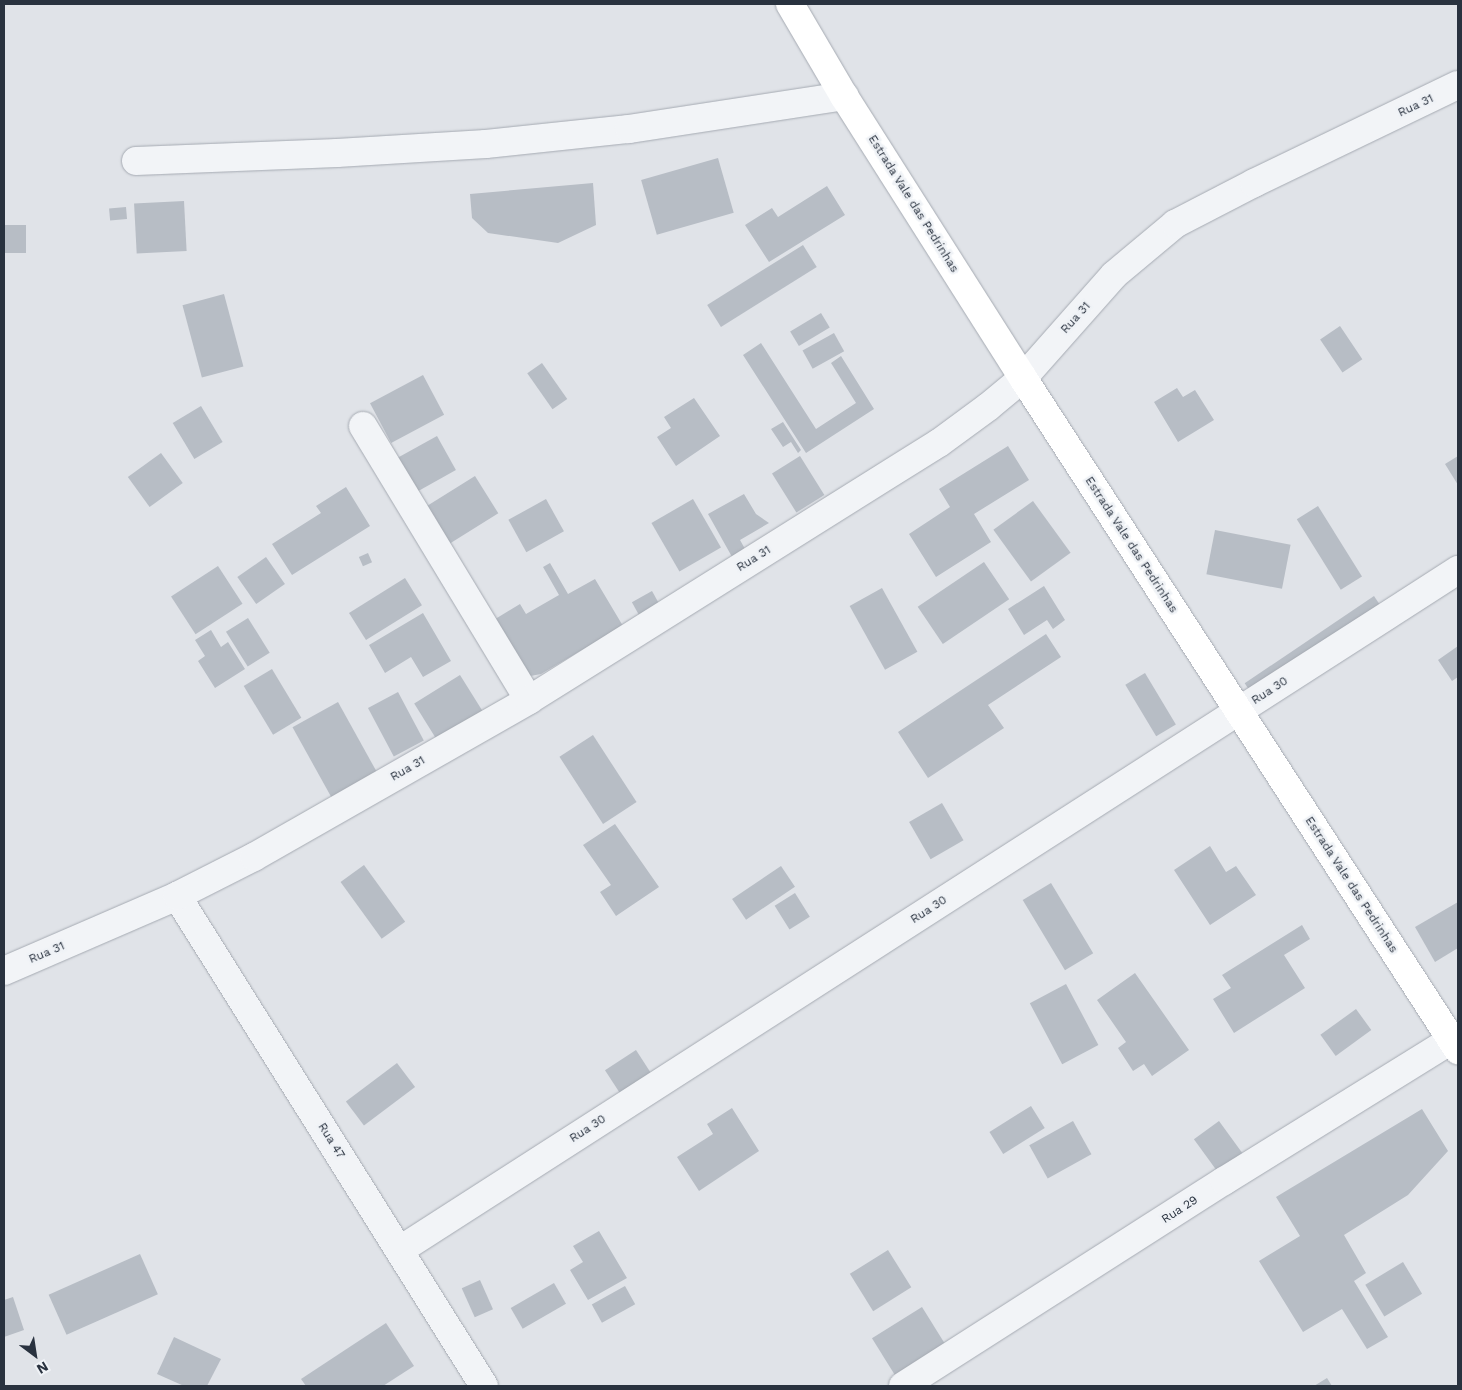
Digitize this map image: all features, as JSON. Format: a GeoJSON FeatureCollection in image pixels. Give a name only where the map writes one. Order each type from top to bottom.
{"type":"FeatureCollection","features":[{"type":"Feature","properties":{"kind":"main road","name":"Estrada Vale das Pedrinhas"},"geometry":{"type":"LineString","coordinates":[[790,4],[844,96],[1023,378],[1238,711],[1456,1042]]}},
{"type":"Feature","properties":{"kind":"main road"},"geometry":{"type":"LineString","coordinates":[[809,4],[809,38]]}},
{"type":"Feature","properties":{"kind":"street","name":"Rua 31"},"geometry":{"type":"LineString","coordinates":[[4,971],[177,896],[254,857],[529,700],[939,443],[988,407],[1023,378],[1114,275],[1175,224],[1254,182],[1458,85]]}},
{"type":"Feature","properties":{"kind":"street"},"geometry":{"type":"LineString","coordinates":[[136,161],[486,144],[629,129],[844,96]]}},
{"type":"Feature","properties":{"kind":"street"},"geometry":{"type":"LineString","coordinates":[[362,426],[529,700]]}},
{"type":"Feature","properties":{"kind":"street","name":"Rua 30"},"geometry":{"type":"LineString","coordinates":[[400,1250],[1458,570]]}},
{"type":"Feature","properties":{"kind":"street","name":"Rua 47"},"geometry":{"type":"LineString","coordinates":[[177,896],[484,1386]]}},
{"type":"Feature","properties":{"kind":"street","name":"Rua 29"},"geometry":{"type":"LineString","coordinates":[[903,1386],[1224,1181],[1456,1042]]}},
{"type":"Feature","properties":{"kind":"building"},"geometry":{"type":"Polygon","coordinates":[[[718,158],[734,213],[657,235],[641,180],[718,158]]]}},
{"type":"Feature","properties":{"kind":"building"},"geometry":{"type":"Polygon","coordinates":[[[593,183],[596,225],[558,243],[488,233],[472,218],[470,194],[593,183]]]}},
{"type":"Feature","properties":{"kind":"building"},"geometry":{"type":"Polygon","coordinates":[[[827,186],[845,215],[769,262],[745,225],[772,208],[778,217],[827,186]]]}},
{"type":"Feature","properties":{"kind":"building"},"geometry":{"type":"Polygon","coordinates":[[[184,201],[187,251],[137,254],[134,204],[184,201]]]}},
{"type":"Feature","properties":{"kind":"building"},"geometry":{"type":"Polygon","coordinates":[[[126,207],[127,219],[110,220],[109,208],[126,207]]]}},
{"type":"Feature","properties":{"kind":"building"},"geometry":{"type":"Polygon","coordinates":[[[4,225],[26,225],[26,253],[4,253],[4,225]]]}},
{"type":"Feature","properties":{"kind":"building"},"geometry":{"type":"Polygon","coordinates":[[[803,245],[817,267],[721,327],[707,305],[803,245]]]}},
{"type":"Feature","properties":{"kind":"building"},"geometry":{"type":"Polygon","coordinates":[[[224,294],[243,366],[202,378],[182,305],[224,294]]]}},
{"type":"Feature","properties":{"kind":"building"},"geometry":{"type":"Polygon","coordinates":[[[821,313],[830,328],[799,346],[790,332],[821,313]]]}},
{"type":"Feature","properties":{"kind":"building"},"geometry":{"type":"Polygon","coordinates":[[[1340,326],[1362,359],[1342,373],[1320,339],[1340,326]]]}},
{"type":"Feature","properties":{"kind":"building"},"geometry":{"type":"Polygon","coordinates":[[[834,333],[844,351],[813,369],[803,350],[834,333]]]}},
{"type":"Feature","properties":{"kind":"building"},"geometry":{"type":"Polygon","coordinates":[[[761,343],[816,429],[856,403],[831,363],[841,356],[874,409],[806,453],[743,355],[761,343]]]}},
{"type":"Feature","properties":{"kind":"building"},"geometry":{"type":"Polygon","coordinates":[[[542,363],[567,399],[552,409],[527,373],[542,363]]]}},
{"type":"Feature","properties":{"kind":"building"},"geometry":{"type":"Polygon","coordinates":[[[423,375],[444,415],[391,443],[370,403],[423,375]]]}},
{"type":"Feature","properties":{"kind":"building"},"geometry":{"type":"Polygon","coordinates":[[[1177,388],[1183,397],[1195,390],[1214,420],[1178,442],[1154,402],[1177,388]]]}},
{"type":"Feature","properties":{"kind":"building"},"geometry":{"type":"Polygon","coordinates":[[[694,398],[720,436],[676,466],[657,437],[671,428],[664,417],[694,398]]]}},
{"type":"Feature","properties":{"kind":"building"},"geometry":{"type":"Polygon","coordinates":[[[201,406],[223,442],[194,459],[173,423],[201,406]]]}},
{"type":"Feature","properties":{"kind":"building"},"geometry":{"type":"Polygon","coordinates":[[[783,422],[801,450],[798,453],[791,442],[783,447],[771,429],[783,422]]]}},
{"type":"Feature","properties":{"kind":"building"},"geometry":{"type":"Polygon","coordinates":[[[437,436],[456,470],[417,492],[398,458],[437,436]]]}},
{"type":"Feature","properties":{"kind":"building"},"geometry":{"type":"Polygon","coordinates":[[[1008,446],[1029,480],[974,514],[991,542],[936,577],[909,534],[950,507],[939,489],[1008,446]]]}},
{"type":"Feature","properties":{"kind":"building"},"geometry":{"type":"Polygon","coordinates":[[[161,453],[183,483],[150,507],[128,477],[161,453]]]}},
{"type":"Feature","properties":{"kind":"building"},"geometry":{"type":"Polygon","coordinates":[[[800,456],[824,495],[796,512],[772,473],[800,456]]]}},
{"type":"Feature","properties":{"kind":"building"},"geometry":{"type":"Polygon","coordinates":[[[1458,456],[1458,485],[1445,464],[1458,456]]]}},
{"type":"Feature","properties":{"kind":"building"},"geometry":{"type":"Polygon","coordinates":[[[475,476],[498,513],[448,545],[425,507],[475,476]]]}},
{"type":"Feature","properties":{"kind":"building"},"geometry":{"type":"Polygon","coordinates":[[[346,487],[370,526],[292,575],[272,544],[321,513],[316,506],[346,487]]]}},
{"type":"Feature","properties":{"kind":"building"},"geometry":{"type":"Polygon","coordinates":[[[744,494],[756,514],[769,523],[740,540],[749,556],[736,564],[708,514],[744,494]]]}},
{"type":"Feature","properties":{"kind":"building"},"geometry":{"type":"Polygon","coordinates":[[[546,499],[564,531],[526,552],[508,520],[546,499]]]}},
{"type":"Feature","properties":{"kind":"building"},"geometry":{"type":"Polygon","coordinates":[[[693,499],[721,547],[679,571],[651,523],[693,499]]]}},
{"type":"Feature","properties":{"kind":"building"},"geometry":{"type":"Polygon","coordinates":[[[1033,501],[1071,553],[1031,582],[993,530],[1033,501]]]}},
{"type":"Feature","properties":{"kind":"building"},"geometry":{"type":"Polygon","coordinates":[[[1318,506],[1362,576],[1341,590],[1297,519],[1318,506]]]}},
{"type":"Feature","properties":{"kind":"building"},"geometry":{"type":"Polygon","coordinates":[[[1215,530],[1291,545],[1282,589],[1206,574],[1215,530]]]}},
{"type":"Feature","properties":{"kind":"building"},"geometry":{"type":"Polygon","coordinates":[[[368,553],[372,562],[363,566],[359,557],[368,553]]]}},
{"type":"Feature","properties":{"kind":"building"},"geometry":{"type":"Polygon","coordinates":[[[266,557],[285,584],[256,604],[237,577],[266,557]]]}},
{"type":"Feature","properties":{"kind":"building"},"geometry":{"type":"Polygon","coordinates":[[[984,562],[1009,599],[943,644],[918,607],[984,562]]]}},
{"type":"Feature","properties":{"kind":"building"},"geometry":{"type":"Polygon","coordinates":[[[550,563],[568,594],[595,579],[623,626],[541,674],[525,677],[492,621],[520,604],[526,614],[559,595],[543,567],[550,563]]]}},
{"type":"Feature","properties":{"kind":"building"},"geometry":{"type":"Polygon","coordinates":[[[218,566],[243,604],[196,634],[171,596],[218,566]]]}},
{"type":"Feature","properties":{"kind":"building"},"geometry":{"type":"Polygon","coordinates":[[[405,578],[422,605],[366,640],[349,613],[405,578]]]}},
{"type":"Feature","properties":{"kind":"building"},"geometry":{"type":"Polygon","coordinates":[[[1044,586],[1065,620],[1053,629],[1047,620],[1024,635],[1008,609],[1044,586]]]}},
{"type":"Feature","properties":{"kind":"building"},"geometry":{"type":"Polygon","coordinates":[[[882,588],[917,652],[885,670],[850,606],[882,588]]]}},
{"type":"Feature","properties":{"kind":"building"},"geometry":{"type":"Polygon","coordinates":[[[652,591],[663,611],[643,622],[632,602],[652,591]]]}},
{"type":"Feature","properties":{"kind":"building"},"geometry":{"type":"Polygon","coordinates":[[[1374,596],[1384,611],[1255,698],[1245,683],[1374,596]]]}},
{"type":"Feature","properties":{"kind":"building"},"geometry":{"type":"Polygon","coordinates":[[[423,613],[451,661],[423,677],[411,657],[385,673],[369,645],[423,613]]]}},
{"type":"Feature","properties":{"kind":"building"},"geometry":{"type":"Polygon","coordinates":[[[248,618],[270,653],[248,667],[226,632],[248,618]]]}},
{"type":"Feature","properties":{"kind":"building"},"geometry":{"type":"Polygon","coordinates":[[[211,630],[221,647],[228,642],[245,669],[215,688],[198,661],[205,656],[195,640],[211,630]]]}},
{"type":"Feature","properties":{"kind":"building"},"geometry":{"type":"Polygon","coordinates":[[[1046,634],[1061,657],[988,705],[1004,728],[928,778],[898,732],[1046,634]]]}},
{"type":"Feature","properties":{"kind":"building"},"geometry":{"type":"Polygon","coordinates":[[[1458,646],[1458,677],[1452,681],[1438,660],[1458,646]]]}},
{"type":"Feature","properties":{"kind":"building"},"geometry":{"type":"Polygon","coordinates":[[[272,669],[301,718],[273,735],[244,686],[272,669]]]}},
{"type":"Feature","properties":{"kind":"building"},"geometry":{"type":"Polygon","coordinates":[[[1145,673],[1176,724],[1156,736],[1125,685],[1145,673]]]}},
{"type":"Feature","properties":{"kind":"building"},"geometry":{"type":"Polygon","coordinates":[[[460,675],[483,712],[438,741],[414,704],[460,675]]]}},
{"type":"Feature","properties":{"kind":"building"},"geometry":{"type":"Polygon","coordinates":[[[398,692],[424,741],[394,757],[368,708],[398,692]]]}},
{"type":"Feature","properties":{"kind":"building"},"geometry":{"type":"Polygon","coordinates":[[[338,702],[377,773],[332,798],[293,727],[338,702]]]}},
{"type":"Feature","properties":{"kind":"building"},"geometry":{"type":"Polygon","coordinates":[[[593,735],[637,802],[603,824],[559,757],[593,735]]]}},
{"type":"Feature","properties":{"kind":"building"},"geometry":{"type":"Polygon","coordinates":[[[942,803],[963,840],[931,859],[909,822],[942,803]]]}},
{"type":"Feature","properties":{"kind":"building"},"geometry":{"type":"Polygon","coordinates":[[[615,824],[659,887],[616,916],[600,892],[611,885],[583,845],[615,824]]]}},
{"type":"Feature","properties":{"kind":"building"},"geometry":{"type":"Polygon","coordinates":[[[1210,846],[1226,872],[1236,866],[1256,895],[1210,925],[1174,870],[1210,846]]]}},
{"type":"Feature","properties":{"kind":"building"},"geometry":{"type":"Polygon","coordinates":[[[364,865],[405,922],[382,939],[341,882],[364,865]]]}},
{"type":"Feature","properties":{"kind":"building"},"geometry":{"type":"Polygon","coordinates":[[[781,866],[795,887],[746,920],[732,899],[781,866]]]}},
{"type":"Feature","properties":{"kind":"building"},"geometry":{"type":"Polygon","coordinates":[[[1051,883],[1093,953],[1065,970],[1023,900],[1051,883]]]}},
{"type":"Feature","properties":{"kind":"building"},"geometry":{"type":"Polygon","coordinates":[[[795,893],[810,917],[789,929],[775,906],[795,893]]]}},
{"type":"Feature","properties":{"kind":"building"},"geometry":{"type":"Polygon","coordinates":[[[1458,902],[1458,948],[1435,962],[1415,927],[1458,902]]]}},
{"type":"Feature","properties":{"kind":"building"},"geometry":{"type":"Polygon","coordinates":[[[1302,925],[1310,939],[1284,955],[1305,988],[1234,1033],[1213,999],[1231,988],[1222,975],[1302,925]]]}},
{"type":"Feature","properties":{"kind":"building"},"geometry":{"type":"Polygon","coordinates":[[[1135,973],[1189,1050],[1152,1076],[1144,1064],[1133,1071],[1118,1048],[1126,1042],[1097,1000],[1135,973]]]}},
{"type":"Feature","properties":{"kind":"building"},"geometry":{"type":"Polygon","coordinates":[[[1066,984],[1098,1045],[1062,1064],[1030,1003],[1066,984]]]}},
{"type":"Feature","properties":{"kind":"building"},"geometry":{"type":"Polygon","coordinates":[[[1356,1009],[1371,1030],[1336,1056],[1320,1035],[1356,1009]]]}},
{"type":"Feature","properties":{"kind":"building"},"geometry":{"type":"Polygon","coordinates":[[[636,1050],[654,1078],[623,1098],[605,1070],[636,1050]]]}},
{"type":"Feature","properties":{"kind":"building"},"geometry":{"type":"Polygon","coordinates":[[[397,1063],[415,1087],[364,1125],[346,1102],[397,1063]]]}},
{"type":"Feature","properties":{"kind":"building"},"geometry":{"type":"Polygon","coordinates":[[[1031,1106],[1045,1128],[1003,1154],[989,1132],[1031,1106]]]}},
{"type":"Feature","properties":{"kind":"building"},"geometry":{"type":"Polygon","coordinates":[[[732,1108],[759,1151],[699,1191],[677,1157],[713,1134],[707,1124],[732,1108]]]}},
{"type":"Feature","properties":{"kind":"building"},"geometry":{"type":"Polygon","coordinates":[[[1422,1109],[1448,1151],[1408,1195],[1344,1235],[1366,1273],[1354,1281],[1388,1337],[1367,1349],[1342,1309],[1303,1332],[1259,1261],[1300,1236],[1276,1197],[1422,1109]]]}},
{"type":"Feature","properties":{"kind":"building"},"geometry":{"type":"Polygon","coordinates":[[[1073,1121],[1091,1154],[1048,1178],[1029,1145],[1073,1121]]]}},
{"type":"Feature","properties":{"kind":"building"},"geometry":{"type":"Polygon","coordinates":[[[1219,1121],[1250,1163],[1224,1181],[1194,1139],[1219,1121]]]}},
{"type":"Feature","properties":{"kind":"building"},"geometry":{"type":"Polygon","coordinates":[[[599,1231],[627,1278],[588,1300],[570,1270],[583,1262],[573,1246],[599,1231]]]}},
{"type":"Feature","properties":{"kind":"building"},"geometry":{"type":"Polygon","coordinates":[[[888,1250],[911,1287],[873,1311],[850,1274],[888,1250]]]}},
{"type":"Feature","properties":{"kind":"building"},"geometry":{"type":"Polygon","coordinates":[[[140,1254],[158,1294],[67,1335],[49,1295],[140,1254]]]}},
{"type":"Feature","properties":{"kind":"building"},"geometry":{"type":"Polygon","coordinates":[[[1403,1262],[1422,1294],[1384,1316],[1365,1285],[1403,1262]]]}},
{"type":"Feature","properties":{"kind":"building"},"geometry":{"type":"Polygon","coordinates":[[[480,1280],[493,1309],[475,1317],[462,1288],[480,1280]]]}},
{"type":"Feature","properties":{"kind":"building"},"geometry":{"type":"Polygon","coordinates":[[[554,1283],[566,1304],[523,1329],[511,1308],[554,1283]]]}},
{"type":"Feature","properties":{"kind":"building"},"geometry":{"type":"Polygon","coordinates":[[[625,1286],[635,1304],[602,1323],[592,1304],[625,1286]]]}},
{"type":"Feature","properties":{"kind":"building"},"geometry":{"type":"Polygon","coordinates":[[[13,1297],[24,1330],[4,1337],[4,1300],[13,1297]]]}},
{"type":"Feature","properties":{"kind":"building"},"geometry":{"type":"Polygon","coordinates":[[[922,1307],[946,1345],[896,1376],[872,1338],[922,1307]]]}},
{"type":"Feature","properties":{"kind":"building"},"geometry":{"type":"Polygon","coordinates":[[[386,1323],[414,1366],[383,1386],[306,1386],[301,1379],[386,1323]]]}},
{"type":"Feature","properties":{"kind":"building"},"geometry":{"type":"Polygon","coordinates":[[[174,1337],[221,1359],[207,1386],[184,1386],[157,1374],[174,1337]]]}},
{"type":"Feature","properties":{"kind":"building"},"geometry":{"type":"Polygon","coordinates":[[[1327,1378],[1332,1386],[1314,1386],[1327,1378]]]}}]}
